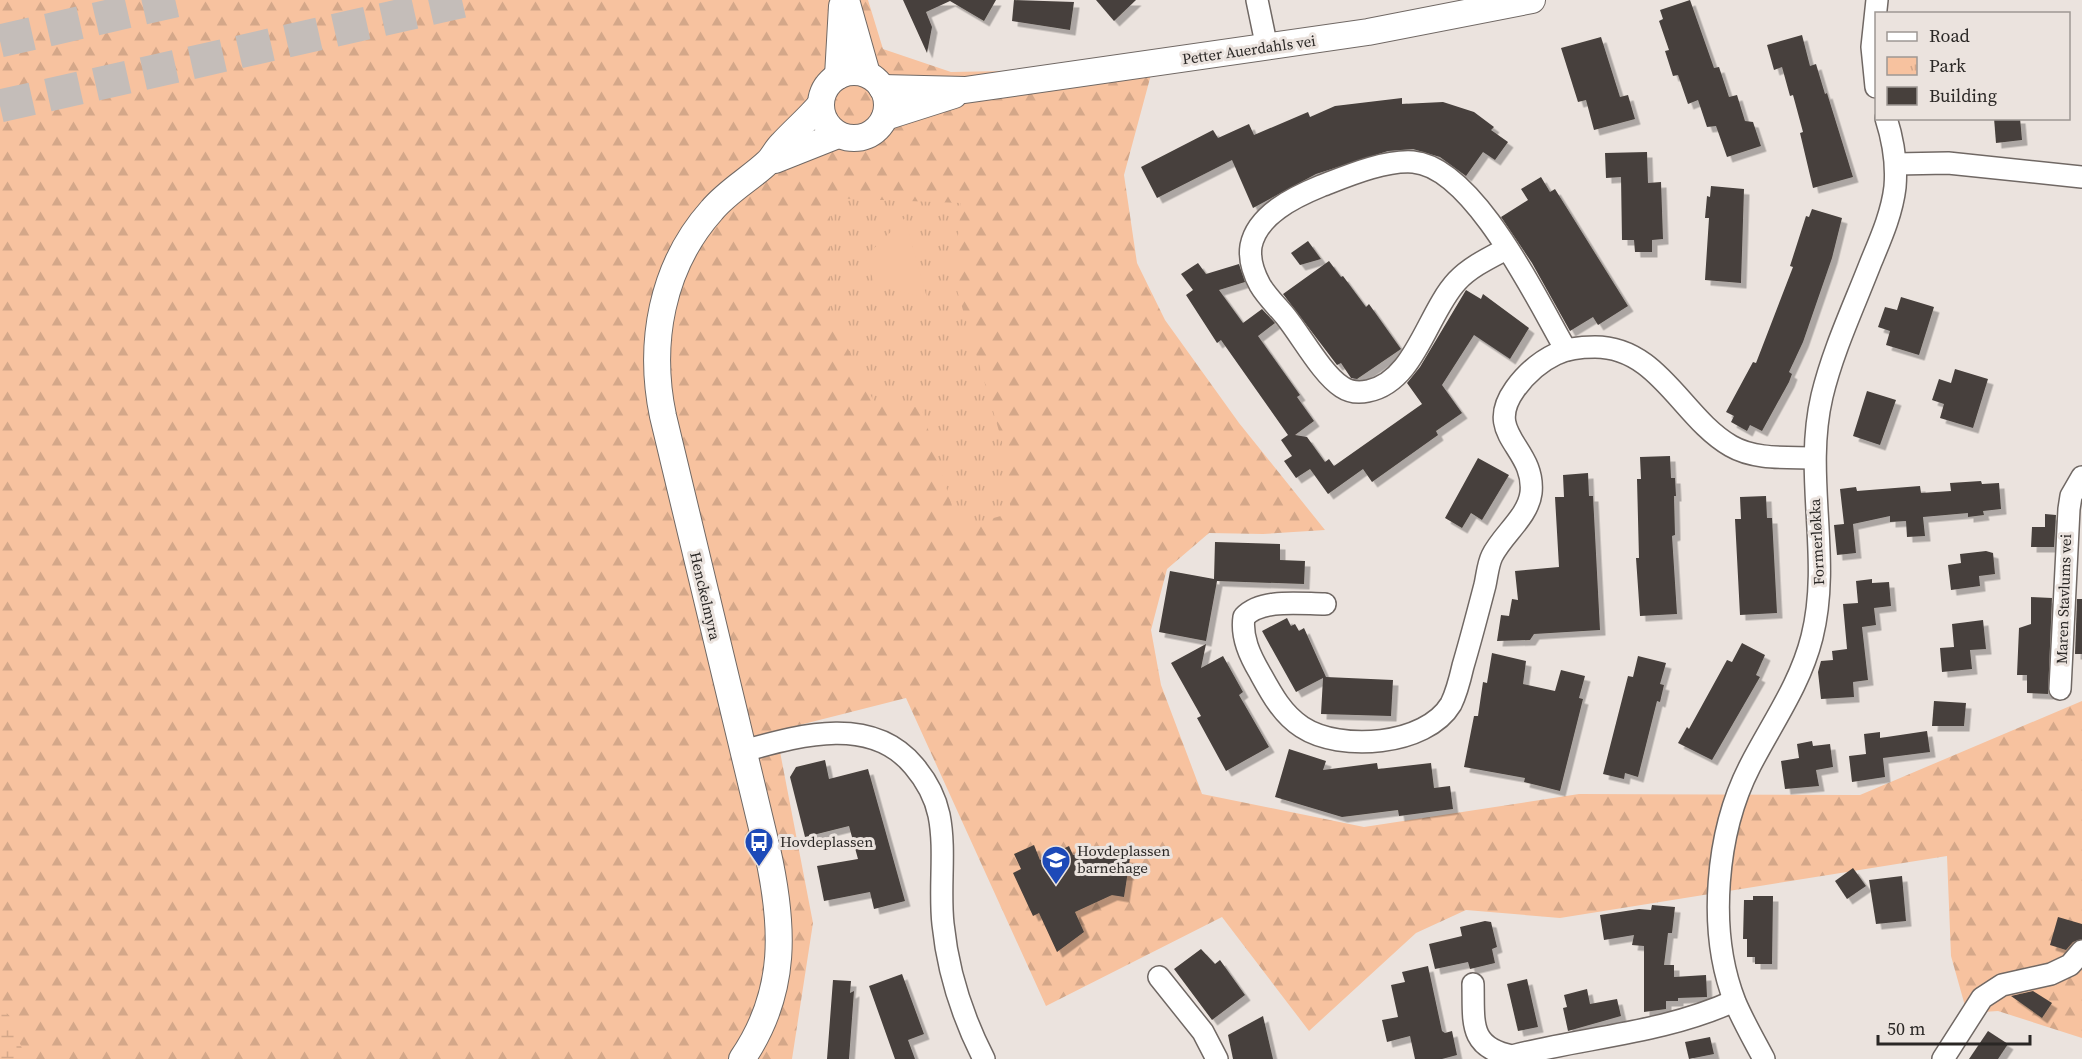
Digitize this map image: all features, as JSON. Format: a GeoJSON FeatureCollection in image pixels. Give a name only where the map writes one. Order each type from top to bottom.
{"type":"FeatureCollection","features":[{"type":"Feature","properties":{"kind":"street"},"geometry":{"type":"LineString","coordinates":[[838,76],[845,0]]}},
{"type":"Feature","properties":{"kind":"street"},"geometry":{"type":"LineString","coordinates":[[845,0],[875,81],[886,97],[885,117],[871,134],[861,138],[838,135],[823,117],[820,105],[822,93],[828,83],[838,76],[857,72],[875,81]]}},
{"type":"Feature","properties":{"kind":"street"},"geometry":{"type":"LineString","coordinates":[[1257,0],[1267,48]]}},
{"type":"Feature","properties":{"kind":"street","name":"Petter Auerdahls vei"},"geometry":{"type":"LineString","coordinates":[[875,81],[965,90],[1267,48],[1441,20],[1532,0]]}},
{"type":"Feature","properties":{"kind":"street"},"geometry":{"type":"LineString","coordinates":[[1875,19],[1872,47],[1875,77]]}},
{"type":"Feature","properties":{"kind":"street","name":"Petter Auerdahls vei"},"geometry":{"type":"LineString","coordinates":[[885,117],[937,102],[965,90]]}},
{"type":"Feature","properties":{"kind":"street","name":"Henckelmyra"},"geometry":{"type":"LineString","coordinates":[[742,1059],[761,1025],[773,993],[780,930],[774,882],[658,394],[656,354],[665,297],[687,243],[713,208],[768,162],[781,144],[820,105]]}},
{"type":"Feature","properties":{"kind":"street","name":"Formerløkka"},"geometry":{"type":"LineString","coordinates":[[1764,1059],[1734,1000],[1722,946],[1720,923],[1722,857],[1727,828],[1739,790],[1789,697],[1812,638],[1819,597],[1821,563],[1814,458],[1822,397],[1889,217],[1895,187],[1896,164],[1886,120]]}},
{"type":"Feature","properties":{"kind":"street","name":"Henckelmyra"},"geometry":{"type":"LineString","coordinates":[[768,162],[838,135]]}},
{"type":"Feature","properties":{"kind":"street"},"geometry":{"type":"LineString","coordinates":[[1506,249],[1457,281],[1397,377],[1380,388],[1355,393],[1333,379],[1266,294],[1254,272],[1251,259],[1251,247],[1257,231],[1263,222],[1288,202],[1338,179],[1412,162],[1437,169],[1463,189],[1477,204],[1506,249],[1566,350]]}},
{"type":"Feature","properties":{"kind":"street"},"geometry":{"type":"LineString","coordinates":[[1896,164],[1948,163],[2082,177]]}},
{"type":"Feature","properties":{"kind":"street"},"geometry":{"type":"LineString","coordinates":[[1325,604],[1268,606],[1257,608],[1244,617],[1244,638],[1250,654],[1273,696],[1288,716],[1318,736],[1351,742],[1391,738],[1414,732],[1440,717],[1455,694],[1492,556],[1526,508],[1531,494],[1529,468],[1504,423],[1505,406],[1521,380],[1532,369],[1566,350],[1601,347],[1629,354],[1645,363],[1705,426],[1739,450],[1763,456],[1814,458]]}},
{"type":"Feature","properties":{"kind":"street","name":"Maren Stavlums vei"},"geometry":{"type":"LineString","coordinates":[[2060,689],[2068,509],[2071,496],[2082,477]]}},
{"type":"Feature","properties":{"kind":"street"},"geometry":{"type":"LineString","coordinates":[[743,751],[826,733],[852,734],[875,739],[900,752],[920,773],[929,787],[939,816],[942,922],[951,972],[961,1007],[984,1059]]}},
{"type":"Feature","properties":{"kind":"street"},"geometry":{"type":"LineString","coordinates":[[1943,1059],[1982,998],[2001,985],[2061,970],[2070,965],[2082,951]]}},
{"type":"Feature","properties":{"kind":"street"},"geometry":{"type":"LineString","coordinates":[[1159,977],[1203,1032],[1217,1059]]}},
{"type":"Feature","properties":{"kind":"street"},"geometry":{"type":"LineString","coordinates":[[1473,984],[1477,1033],[1493,1052],[1512,1056],[1664,1026],[1710,1012],[1734,1000]]}},
{"type":"Feature","properties":{"kind":"green space"},"geometry":{"type":"Polygon","coordinates":[[[0,0],[868,0],[883,49],[951,72],[1070,70],[1156,56],[1124,175],[1137,263],[1165,320],[1239,423],[1325,530],[1263,534],[1209,533],[1167,569],[1151,630],[1161,685],[1202,794],[1364,827],[1579,794],[1860,795],[2082,701],[2082,1038],[1998,1011],[1967,1013],[1951,956],[1947,856],[1560,918],[1466,910],[1416,933],[1309,1031],[1222,917],[1046,1006],[906,698],[776,731],[813,923],[792,1059],[0,1059],[0,0]]]}},
{"type":"Feature","properties":{"kind":"green space"},"geometry":{"type":"Polygon","coordinates":[[[830,198],[961,203],[954,280],[1002,441],[1011,513],[959,528],[921,407],[876,406],[830,312],[830,198]]]}},
{"type":"Feature","properties":{"kind":"green space"},"geometry":{"type":"Polygon","coordinates":[[[905,218],[927,298],[875,285],[865,257],[905,218]]]}},
{"type":"Feature","properties":{"kind":"green space"},"geometry":{"type":"Polygon","coordinates":[[[0,1008],[9,1015],[26,1059],[0,1059],[0,1008]]]}},
{"type":"Feature","properties":{"kind":"building"},"geometry":{"type":"Polygon","coordinates":[[[903,0],[996,0],[984,21],[950,1],[926,12],[932,27],[927,53],[903,0]]]}},
{"type":"Feature","properties":{"kind":"building"},"geometry":{"type":"Polygon","coordinates":[[[1014,0],[1074,2],[1070,30],[1012,21],[1014,0]]]}},
{"type":"Feature","properties":{"kind":"building"},"geometry":{"type":"Polygon","coordinates":[[[1096,0],[1136,0],[1114,21],[1096,0]]]}},
{"type":"Feature","properties":{"kind":"building"},"geometry":{"type":"Polygon","coordinates":[[[1690,0],[1714,68],[1719,67],[1729,97],[1737,95],[1745,121],[1753,122],[1761,146],[1727,157],[1716,126],[1707,127],[1698,100],[1688,104],[1678,75],[1673,76],[1665,51],[1669,50],[1659,21],[1663,19],[1660,10],[1690,0]]]}},
{"type":"Feature","properties":{"kind":"building"},"geometry":{"type":"Polygon","coordinates":[[[1802,35],[1810,66],[1816,64],[1825,94],[1827,93],[1853,177],[1813,188],[1800,133],[1803,132],[1793,95],[1790,96],[1782,67],[1774,70],[1767,45],[1802,35]]]}},
{"type":"Feature","properties":{"kind":"building"},"geometry":{"type":"Polygon","coordinates":[[[1601,37],[1620,97],[1628,95],[1635,119],[1594,130],[1586,100],[1578,102],[1561,48],[1601,37]]]}},
{"type":"Feature","properties":{"kind":"building"},"geometry":{"type":"Polygon","coordinates":[[[1402,98],[1402,104],[1443,102],[1474,112],[1494,127],[1491,130],[1508,142],[1495,160],[1483,152],[1466,176],[1440,157],[1413,149],[1388,151],[1316,174],[1253,208],[1232,160],[1157,198],[1141,167],[1213,130],[1218,138],[1249,124],[1254,135],[1308,112],[1310,117],[1335,106],[1402,98]]]}},
{"type":"Feature","properties":{"kind":"building"},"geometry":{"type":"Polygon","coordinates":[[[1994,120],[2020,120],[2022,140],[1996,143],[1994,120]]]}},
{"type":"Feature","properties":{"kind":"building"},"geometry":{"type":"Polygon","coordinates":[[[1647,152],[1648,183],[1661,182],[1663,239],[1652,240],[1652,252],[1635,252],[1634,240],[1622,240],[1621,177],[1606,178],[1605,153],[1647,152]]]}},
{"type":"Feature","properties":{"kind":"building"},"geometry":{"type":"Polygon","coordinates":[[[1541,177],[1550,192],[1555,189],[1628,306],[1598,325],[1593,317],[1570,331],[1532,263],[1501,217],[1528,200],[1521,189],[1541,177]]]}},
{"type":"Feature","properties":{"kind":"building"},"geometry":{"type":"Polygon","coordinates":[[[1711,186],[1744,189],[1741,283],[1705,280],[1709,218],[1705,218],[1707,196],[1710,197],[1711,186]]]}},
{"type":"Feature","properties":{"kind":"building"},"geometry":{"type":"Polygon","coordinates":[[[1812,209],[1842,218],[1832,258],[1803,342],[1789,372],[1792,374],[1789,382],[1762,431],[1750,425],[1747,431],[1731,422],[1734,416],[1726,412],[1753,362],[1756,363],[1793,267],[1790,266],[1806,216],[1809,217],[1812,209]]]}},
{"type":"Feature","properties":{"kind":"building"},"geometry":{"type":"Polygon","coordinates":[[[1308,241],[1321,259],[1300,265],[1291,253],[1308,241]]]}},
{"type":"Feature","properties":{"kind":"building"},"geometry":{"type":"Polygon","coordinates":[[[1329,261],[1366,307],[1369,304],[1401,349],[1357,379],[1351,378],[1341,363],[1337,365],[1283,294],[1329,261]]]}},
{"type":"Feature","properties":{"kind":"building"},"geometry":{"type":"Polygon","coordinates":[[[1198,263],[1206,274],[1239,264],[1245,282],[1219,290],[1243,323],[1262,309],[1275,323],[1258,336],[1300,395],[1297,397],[1314,421],[1295,435],[1307,437],[1325,462],[1329,459],[1334,466],[1422,404],[1407,383],[1420,367],[1466,290],[1481,299],[1483,294],[1529,328],[1510,359],[1474,335],[1442,385],[1462,413],[1436,431],[1438,435],[1372,482],[1363,469],[1328,494],[1310,469],[1296,478],[1284,461],[1292,456],[1281,440],[1288,435],[1221,340],[1217,343],[1186,295],[1193,290],[1181,274],[1198,263]]]}},
{"type":"Feature","properties":{"kind":"building"},"geometry":{"type":"Polygon","coordinates":[[[1901,297],[1934,307],[1919,355],[1886,345],[1890,331],[1878,327],[1885,307],[1897,310],[1901,297]]]}},
{"type":"Feature","properties":{"kind":"building"},"geometry":{"type":"Polygon","coordinates":[[[1955,369],[1988,379],[1973,428],[1940,418],[1944,404],[1932,400],[1939,379],[1951,383],[1955,369]]]}},
{"type":"Feature","properties":{"kind":"building"},"geometry":{"type":"Polygon","coordinates":[[[1867,391],[1896,400],[1880,445],[1853,436],[1867,391]]]}},
{"type":"Feature","properties":{"kind":"building"},"geometry":{"type":"Polygon","coordinates":[[[1670,456],[1671,478],[1675,478],[1676,496],[1674,496],[1675,535],[1672,536],[1677,614],[1640,616],[1636,558],[1639,558],[1637,479],[1641,479],[1640,457],[1670,456]]]}},
{"type":"Feature","properties":{"kind":"building"},"geometry":{"type":"Polygon","coordinates":[[[1478,458],[1509,475],[1482,520],[1471,513],[1462,528],[1445,518],[1478,458]]]}},
{"type":"Feature","properties":{"kind":"building"},"geometry":{"type":"Polygon","coordinates":[[[1588,473],[1589,496],[1593,496],[1600,630],[1534,634],[1530,640],[1497,641],[1501,615],[1509,616],[1512,599],[1518,600],[1515,571],[1559,567],[1555,497],[1564,497],[1563,475],[1588,473]]]}},
{"type":"Feature","properties":{"kind":"building"},"geometry":{"type":"Polygon","coordinates":[[[1981,481],[1982,484],[1999,483],[2001,509],[1983,511],[1984,515],[1968,517],[1968,513],[1923,517],[1925,536],[1907,537],[1906,521],[1890,522],[1890,516],[1853,524],[1856,553],[1837,555],[1834,525],[1844,524],[1840,489],[1856,487],[1857,491],[1920,486],[1921,493],[1951,491],[1950,483],[1981,481]]]}},
{"type":"Feature","properties":{"kind":"building"},"geometry":{"type":"Polygon","coordinates":[[[1766,496],[1767,518],[1772,518],[1777,613],[1740,615],[1735,519],[1741,519],[1740,497],[1766,496]]]}},
{"type":"Feature","properties":{"kind":"building"},"geometry":{"type":"Polygon","coordinates":[[[2045,514],[2056,515],[2054,547],[2031,547],[2032,527],[2045,527],[2045,514]]]}},
{"type":"Feature","properties":{"kind":"building"},"geometry":{"type":"Polygon","coordinates":[[[1215,542],[1280,544],[1280,560],[1305,561],[1304,584],[1217,581],[1206,641],[1159,632],[1170,571],[1214,579],[1215,542]]]}},
{"type":"Feature","properties":{"kind":"building"},"geometry":{"type":"Polygon","coordinates":[[[1986,551],[1993,553],[1995,574],[1979,576],[1980,586],[1951,590],[1948,565],[1961,563],[1960,554],[1986,551]]]}},
{"type":"Feature","properties":{"kind":"building"},"geometry":{"type":"Polygon","coordinates":[[[1872,579],[1872,583],[1889,582],[1891,606],[1874,608],[1876,625],[1862,627],[1868,680],[1853,682],[1854,697],[1821,699],[1818,672],[1821,661],[1833,660],[1832,651],[1847,649],[1843,604],[1858,603],[1856,581],[1872,579]]]}},
{"type":"Feature","properties":{"kind":"building"},"geometry":{"type":"Polygon","coordinates":[[[2031,597],[2052,598],[2048,694],[2027,693],[2027,675],[2017,675],[2019,628],[2031,624],[2031,597]]]}},
{"type":"Feature","properties":{"kind":"building"},"geometry":{"type":"Polygon","coordinates":[[[2077,599],[2082,599],[2082,654],[2075,654],[2077,599]]]}},
{"type":"Feature","properties":{"kind":"building"},"geometry":{"type":"Polygon","coordinates":[[[1287,618],[1291,626],[1295,624],[1299,631],[1304,628],[1326,677],[1393,680],[1391,716],[1321,714],[1323,678],[1296,692],[1262,631],[1287,618]]]}},
{"type":"Feature","properties":{"kind":"building"},"geometry":{"type":"Polygon","coordinates":[[[1983,620],[1986,649],[1970,650],[1972,669],[1942,672],[1940,648],[1954,647],[1952,624],[1983,620]]]}},
{"type":"Feature","properties":{"kind":"building"},"geometry":{"type":"Polygon","coordinates":[[[1742,643],[1765,655],[1756,675],[1760,677],[1712,760],[1678,743],[1687,727],[1689,729],[1727,660],[1732,662],[1742,643]]]}},
{"type":"Feature","properties":{"kind":"building"},"geometry":{"type":"Polygon","coordinates":[[[1206,644],[1201,668],[1223,656],[1243,692],[1239,695],[1269,747],[1226,771],[1197,718],[1201,716],[1171,663],[1206,644]]]}},
{"type":"Feature","properties":{"kind":"building"},"geometry":{"type":"Polygon","coordinates":[[[1492,653],[1526,661],[1523,684],[1555,691],[1561,670],[1585,676],[1579,698],[1583,699],[1560,791],[1524,782],[1525,778],[1464,767],[1474,716],[1478,716],[1483,682],[1487,683],[1492,653]]]}},
{"type":"Feature","properties":{"kind":"building"},"geometry":{"type":"Polygon","coordinates":[[[1638,656],[1666,663],[1660,684],[1664,685],[1660,702],[1657,701],[1638,777],[1625,773],[1624,779],[1603,774],[1628,676],[1633,677],[1638,656]]]}},
{"type":"Feature","properties":{"kind":"building"},"geometry":{"type":"Polygon","coordinates":[[[1934,701],[1966,703],[1964,726],[1932,726],[1934,701]]]}},
{"type":"Feature","properties":{"kind":"building"},"geometry":{"type":"Polygon","coordinates":[[[1927,731],[1930,752],[1883,758],[1885,777],[1852,782],[1849,756],[1866,754],[1864,734],[1880,732],[1880,738],[1927,731]]]}},
{"type":"Feature","properties":{"kind":"building"},"geometry":{"type":"Polygon","coordinates":[[[1812,741],[1813,746],[1830,744],[1833,767],[1816,770],[1819,786],[1785,789],[1781,761],[1799,758],[1797,744],[1812,741]]]}},
{"type":"Feature","properties":{"kind":"building"},"geometry":{"type":"Polygon","coordinates":[[[1289,749],[1326,761],[1323,770],[1377,763],[1378,769],[1431,763],[1434,788],[1450,786],[1453,809],[1399,816],[1398,810],[1342,817],[1275,797],[1289,749]]]}},
{"type":"Feature","properties":{"kind":"building"},"geometry":{"type":"Polygon","coordinates":[[[825,760],[829,779],[868,769],[905,901],[874,909],[870,892],[824,901],[817,866],[858,859],[849,826],[805,837],[790,777],[796,767],[825,760]]]}},
{"type":"Feature","properties":{"kind":"building"},"geometry":{"type":"Polygon","coordinates":[[[1034,845],[1040,860],[1069,846],[1073,855],[1099,855],[1099,853],[1130,858],[1124,897],[1112,895],[1075,912],[1084,932],[1057,952],[1039,913],[1033,916],[1013,873],[1021,869],[1014,854],[1034,845]]]}},
{"type":"Feature","properties":{"kind":"building"},"geometry":{"type":"Polygon","coordinates":[[[1853,868],[1866,886],[1847,899],[1835,881],[1853,868]]]}},
{"type":"Feature","properties":{"kind":"building"},"geometry":{"type":"Polygon","coordinates":[[[1902,876],[1906,921],[1876,924],[1869,880],[1902,876]]]}},
{"type":"Feature","properties":{"kind":"building"},"geometry":{"type":"Polygon","coordinates":[[[1753,896],[1773,896],[1772,964],[1755,964],[1755,957],[1747,957],[1747,939],[1743,939],[1744,900],[1753,900],[1753,896]]]}},
{"type":"Feature","properties":{"kind":"building"},"geometry":{"type":"Polygon","coordinates":[[[1652,905],[1675,907],[1672,933],[1668,933],[1664,965],[1674,965],[1674,977],[1706,975],[1707,997],[1678,998],[1678,1001],[1666,1001],[1666,1009],[1644,1012],[1644,946],[1632,945],[1634,935],[1604,940],[1600,915],[1639,909],[1651,910],[1652,905]]]}},
{"type":"Feature","properties":{"kind":"building"},"geometry":{"type":"Polygon","coordinates":[[[2058,917],[2082,924],[2082,939],[2073,942],[2066,950],[2050,945],[2058,917]]]}},
{"type":"Feature","properties":{"kind":"building"},"geometry":{"type":"Polygon","coordinates":[[[1485,921],[1491,922],[1497,947],[1492,949],[1495,963],[1470,969],[1468,962],[1435,969],[1429,944],[1462,936],[1460,927],[1485,921]]]}},
{"type":"Feature","properties":{"kind":"building"},"geometry":{"type":"Polygon","coordinates":[[[1201,949],[1215,964],[1220,960],[1245,995],[1212,1020],[1174,969],[1201,949]]]}},
{"type":"Feature","properties":{"kind":"building"},"geometry":{"type":"Polygon","coordinates":[[[1428,966],[1442,1031],[1445,1033],[1452,1031],[1457,1055],[1442,1059],[1415,1059],[1410,1036],[1387,1042],[1382,1020],[1398,1017],[1391,985],[1405,982],[1402,972],[1428,966]]]}},
{"type":"Feature","properties":{"kind":"building"},"geometry":{"type":"Polygon","coordinates":[[[902,974],[924,1034],[908,1040],[915,1059],[895,1059],[869,986],[902,974]]]}},
{"type":"Feature","properties":{"kind":"building"},"geometry":{"type":"Polygon","coordinates":[[[1527,979],[1538,1027],[1518,1031],[1507,984],[1527,979]]]}},
{"type":"Feature","properties":{"kind":"building"},"geometry":{"type":"Polygon","coordinates":[[[833,980],[851,981],[850,993],[854,991],[849,1059],[827,1059],[833,980]]]}},
{"type":"Feature","properties":{"kind":"building"},"geometry":{"type":"Polygon","coordinates":[[[1587,989],[1590,1004],[1617,999],[1621,1016],[1568,1031],[1563,1008],[1567,1007],[1564,995],[1587,989]]]}},
{"type":"Feature","properties":{"kind":"building"},"geometry":{"type":"Polygon","coordinates":[[[2033,991],[2052,1003],[2042,1018],[2011,996],[2033,991]]]}},
{"type":"Feature","properties":{"kind":"building"},"geometry":{"type":"Polygon","coordinates":[[[1263,1016],[1273,1059],[1233,1059],[1228,1035],[1263,1016]]]}},
{"type":"Feature","properties":{"kind":"building"},"geometry":{"type":"Polygon","coordinates":[[[1988,1031],[2008,1044],[1998,1059],[1969,1059],[1988,1031]]]}},
{"type":"Feature","properties":{"kind":"building"},"geometry":{"type":"Polygon","coordinates":[[[1710,1037],[1714,1054],[1689,1059],[1685,1042],[1710,1037]]]}},
{"type":"Feature","properties":{"kind":"tunnel"},"geometry":{"type":"LineString","coordinates":[[0,41],[179,0]]}},
{"type":"Feature","properties":{"kind":"tunnel"},"geometry":{"type":"LineString","coordinates":[[0,106],[469,0]]}},
{"type":"Feature","properties":{"kind":"place","name":"Hovdeplassen"},"geometry":{"type":"Point","coordinates":[759,868]}},
{"type":"Feature","properties":{"kind":"place","name":"Hovdeplassen barnehage"},"geometry":{"type":"Point","coordinates":[1056,886]}}]}
